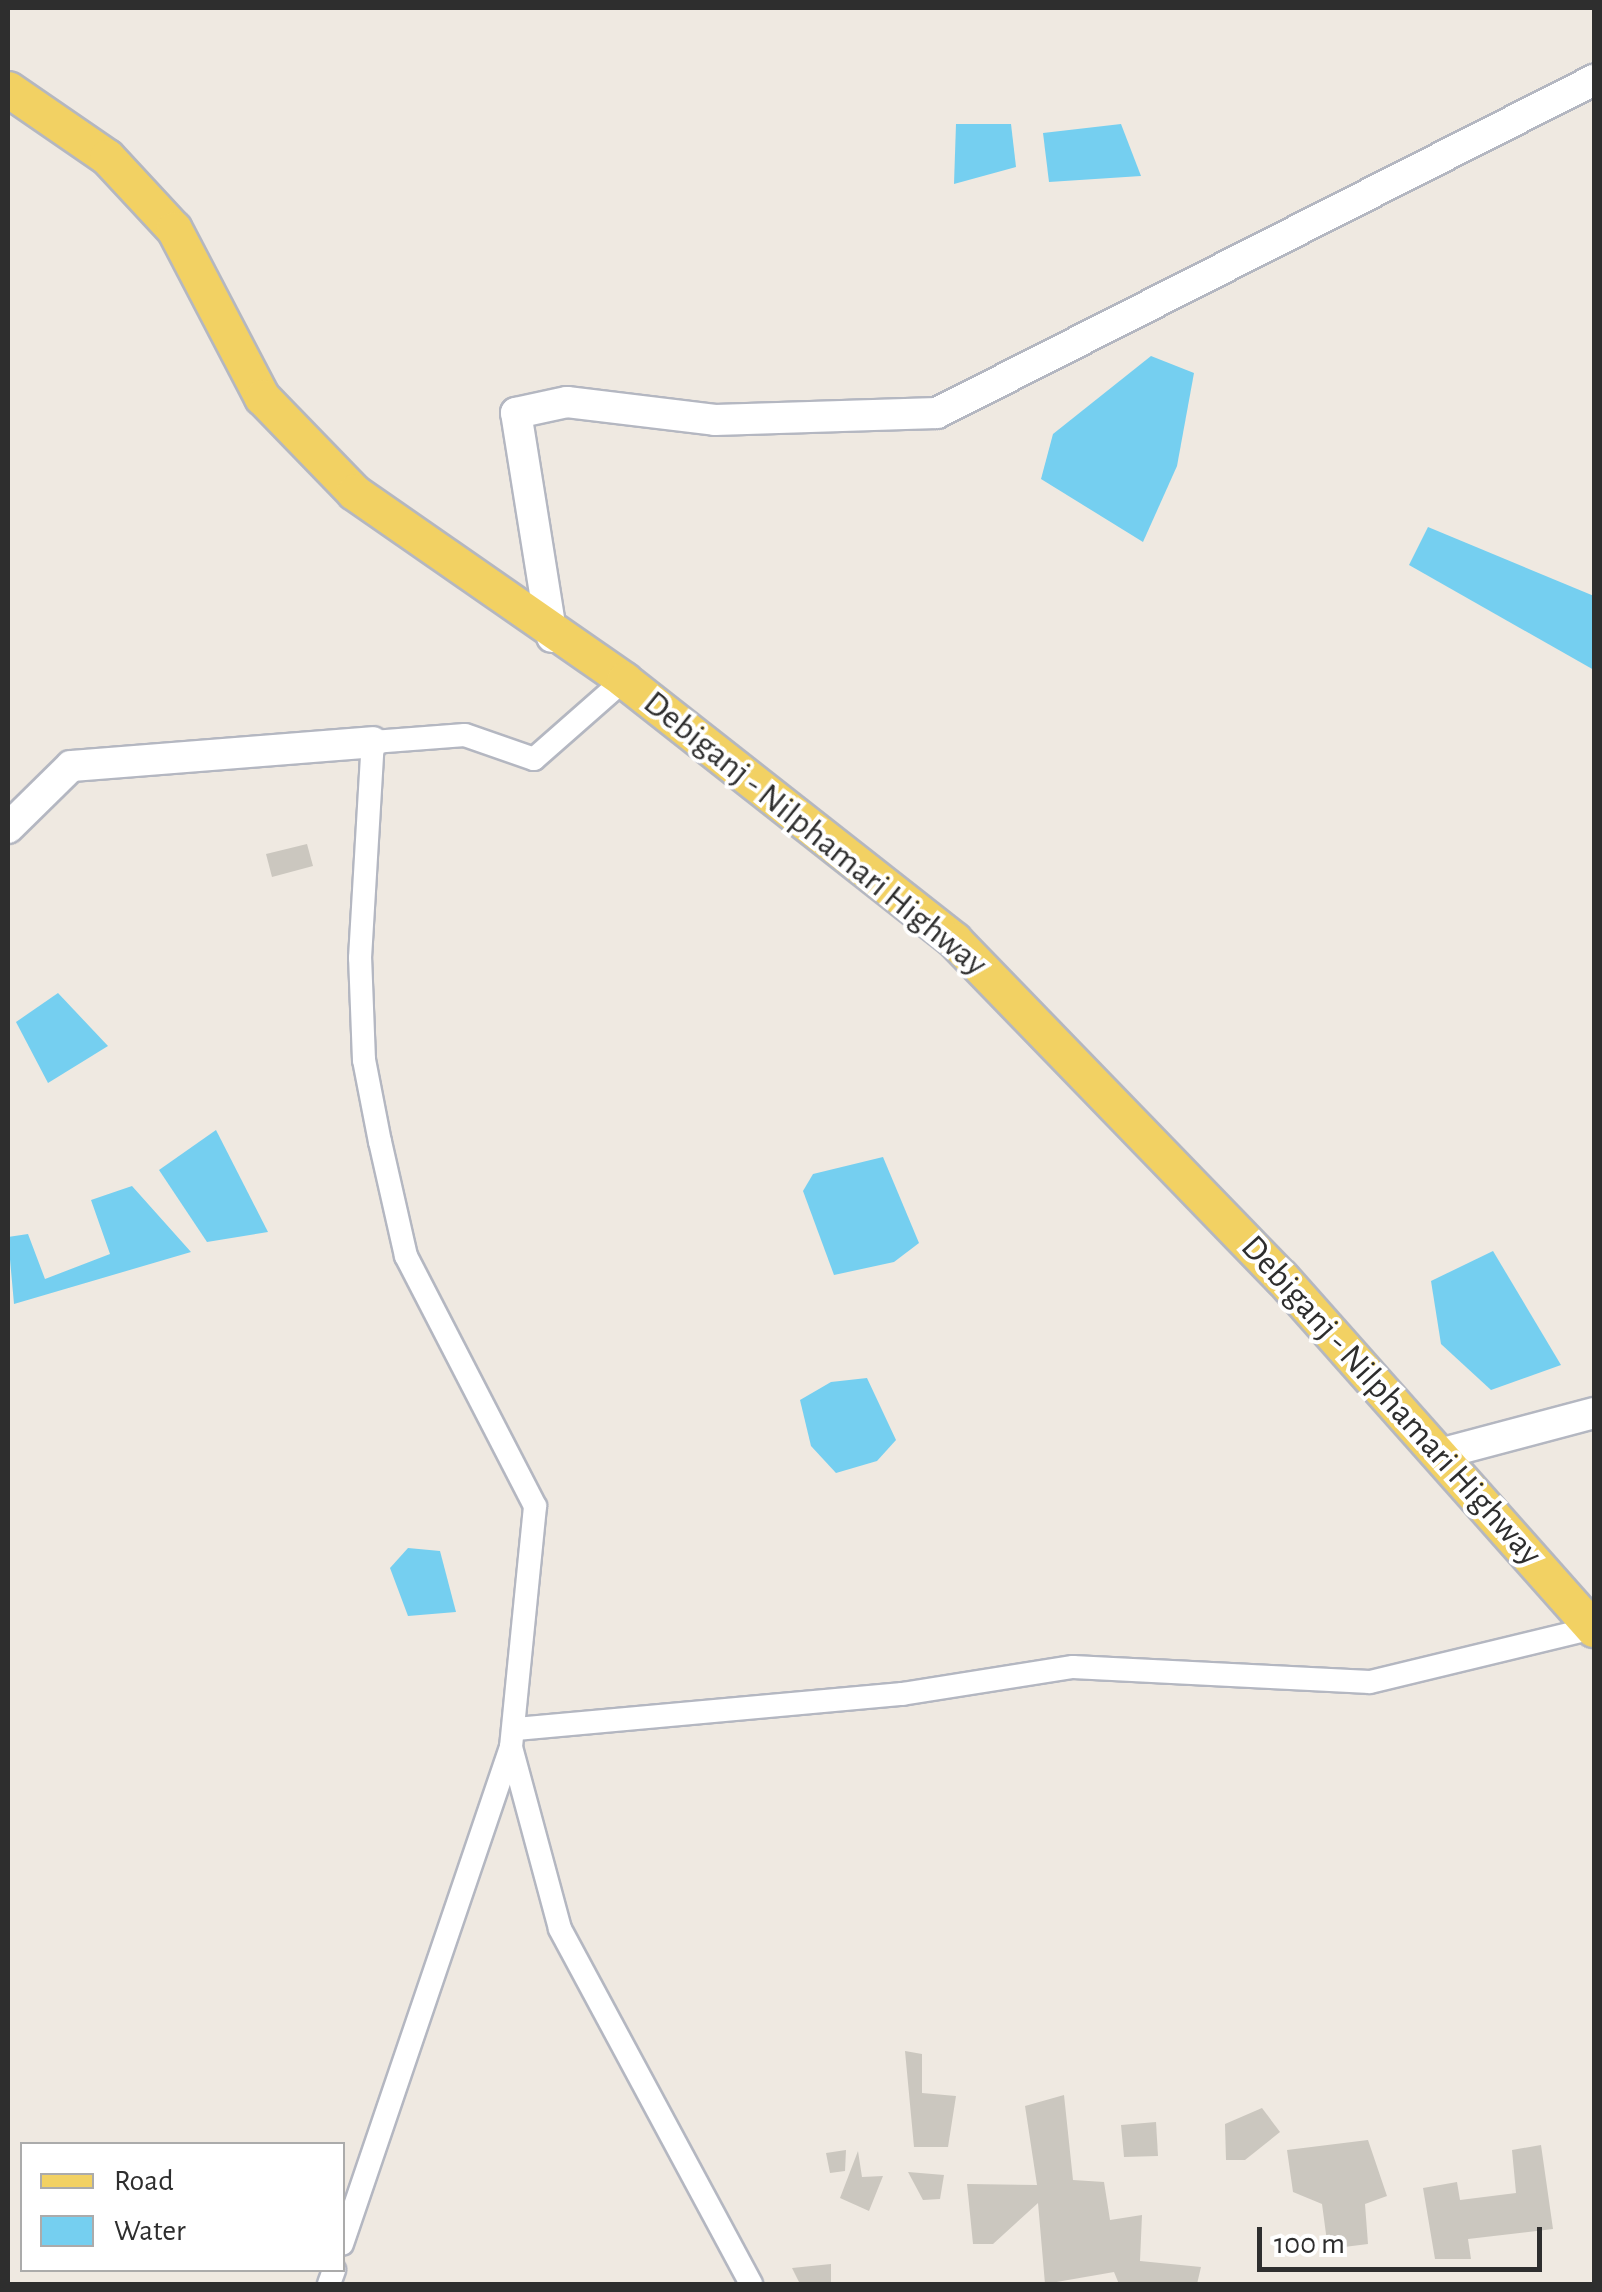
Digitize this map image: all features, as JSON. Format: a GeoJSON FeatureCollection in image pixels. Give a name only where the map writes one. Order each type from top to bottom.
{"type":"FeatureCollection","features":[{"type":"Feature","properties":{"kind":"main road","name":"Debiganj - Nilphamari Highway"},"geometry":{"type":"LineString","coordinates":[[8,88],[107,156],[174,229],[262,397],[354,492],[552,638],[624,680],[954,940],[1114,1098],[1440,1454],[1594,1629]]}},
{"type":"Feature","properties":{"kind":"street"},"geometry":{"type":"LineString","coordinates":[[552,638],[516,413],[567,402],[715,420],[937,413],[1594,80]]}},
{"type":"Feature","properties":{"kind":"street"},"geometry":{"type":"LineString","coordinates":[[8,828],[70,766],[465,735],[534,759],[624,680]]}},
{"type":"Feature","properties":{"kind":"street"},"geometry":{"type":"LineString","coordinates":[[345,2235],[513,1738],[535,1506],[406,1256],[364,1060],[373,742]]}},
{"type":"Feature","properties":{"kind":"street"},"geometry":{"type":"LineString","coordinates":[[1440,1454],[1594,1413]]}},
{"type":"Feature","properties":{"kind":"street"},"geometry":{"type":"LineString","coordinates":[[513,1738],[902,1694],[1073,1667],[1370,1682],[1594,1629]]}},
{"type":"Feature","properties":{"kind":"street"},"geometry":{"type":"LineString","coordinates":[[513,1738],[560,1929],[751,2284]]}},
{"type":"Feature","properties":{"kind":"water"},"geometry":{"type":"Polygon","coordinates":[[[956,124],[1011,124],[1016,167],[954,184],[956,124]]]}},
{"type":"Feature","properties":{"kind":"water"},"geometry":{"type":"Polygon","coordinates":[[[1121,124],[1141,176],[1049,182],[1043,133],[1121,124]]]}},
{"type":"Feature","properties":{"kind":"water"},"geometry":{"type":"Polygon","coordinates":[[[1151,356],[1194,373],[1177,466],[1143,542],[1041,479],[1053,434],[1151,356]]]}},
{"type":"Feature","properties":{"kind":"water"},"geometry":{"type":"Polygon","coordinates":[[[1428,527],[1594,596],[1594,670],[1409,565],[1428,527]]]}},
{"type":"Feature","properties":{"kind":"water"},"geometry":{"type":"Polygon","coordinates":[[[58,993],[108,1046],[48,1083],[16,1022],[58,993]]]}},
{"type":"Feature","properties":{"kind":"water"},"geometry":{"type":"Polygon","coordinates":[[[216,1130],[268,1232],[207,1242],[159,1170],[216,1130]]]}},
{"type":"Feature","properties":{"kind":"water"},"geometry":{"type":"Polygon","coordinates":[[[883,1157],[919,1243],[894,1262],[834,1275],[803,1191],[813,1174],[883,1157]]]}},
{"type":"Feature","properties":{"kind":"water"},"geometry":{"type":"Polygon","coordinates":[[[132,1186],[191,1252],[14,1304],[8,1237],[28,1234],[45,1279],[110,1254],[91,1200],[132,1186]]]}},
{"type":"Feature","properties":{"kind":"water"},"geometry":{"type":"Polygon","coordinates":[[[1493,1251],[1561,1365],[1491,1390],[1441,1344],[1431,1281],[1493,1251]]]}},
{"type":"Feature","properties":{"kind":"water"},"geometry":{"type":"Polygon","coordinates":[[[867,1378],[896,1440],[877,1461],[836,1473],[811,1446],[800,1400],[831,1382],[867,1378]]]}},
{"type":"Feature","properties":{"kind":"water"},"geometry":{"type":"Polygon","coordinates":[[[408,1548],[440,1551],[456,1612],[408,1616],[390,1568],[408,1548]]]}},
{"type":"Feature","properties":{"kind":"building"},"geometry":{"type":"Polygon","coordinates":[[[307,844],[313,866],[272,877],[266,854],[307,844]]]}},
{"type":"Feature","properties":{"kind":"building"},"geometry":{"type":"Polygon","coordinates":[[[905,2051],[922,2054],[922,2093],[956,2096],[948,2147],[914,2147],[905,2051]]]}},
{"type":"Feature","properties":{"kind":"building"},"geometry":{"type":"Polygon","coordinates":[[[1064,2095],[1073,2180],[1104,2182],[1110,2220],[1142,2215],[1140,2261],[1201,2267],[1197,2284],[1119,2284],[1114,2272],[1045,2284],[1038,2203],[993,2244],[973,2244],[967,2184],[1037,2185],[1025,2106],[1064,2095]]]}},
{"type":"Feature","properties":{"kind":"building"},"geometry":{"type":"Polygon","coordinates":[[[1262,2108],[1280,2132],[1245,2160],[1226,2160],[1225,2124],[1262,2108]]]}},
{"type":"Feature","properties":{"kind":"building"},"geometry":{"type":"Polygon","coordinates":[[[1156,2122],[1158,2156],[1124,2157],[1121,2125],[1156,2122]]]}},
{"type":"Feature","properties":{"kind":"building"},"geometry":{"type":"Polygon","coordinates":[[[1368,2140],[1387,2196],[1365,2204],[1368,2244],[1328,2249],[1322,2204],[1293,2192],[1287,2150],[1368,2140]]]}},
{"type":"Feature","properties":{"kind":"building"},"geometry":{"type":"Polygon","coordinates":[[[1541,2145],[1553,2229],[1468,2239],[1471,2259],[1435,2259],[1423,2188],[1457,2182],[1460,2200],[1516,2193],[1512,2150],[1541,2145]]]}},
{"type":"Feature","properties":{"kind":"building"},"geometry":{"type":"Polygon","coordinates":[[[846,2150],[845,2171],[830,2173],[826,2153],[846,2150]]]}},
{"type":"Feature","properties":{"kind":"building"},"geometry":{"type":"Polygon","coordinates":[[[858,2151],[862,2177],[883,2176],[869,2211],[840,2198],[858,2151]]]}},
{"type":"Feature","properties":{"kind":"building"},"geometry":{"type":"Polygon","coordinates":[[[908,2172],[944,2175],[940,2199],[923,2200],[908,2172]]]}},
{"type":"Feature","properties":{"kind":"building"},"geometry":{"type":"Polygon","coordinates":[[[831,2264],[831,2284],[800,2284],[792,2268],[831,2264]]]}}]}
